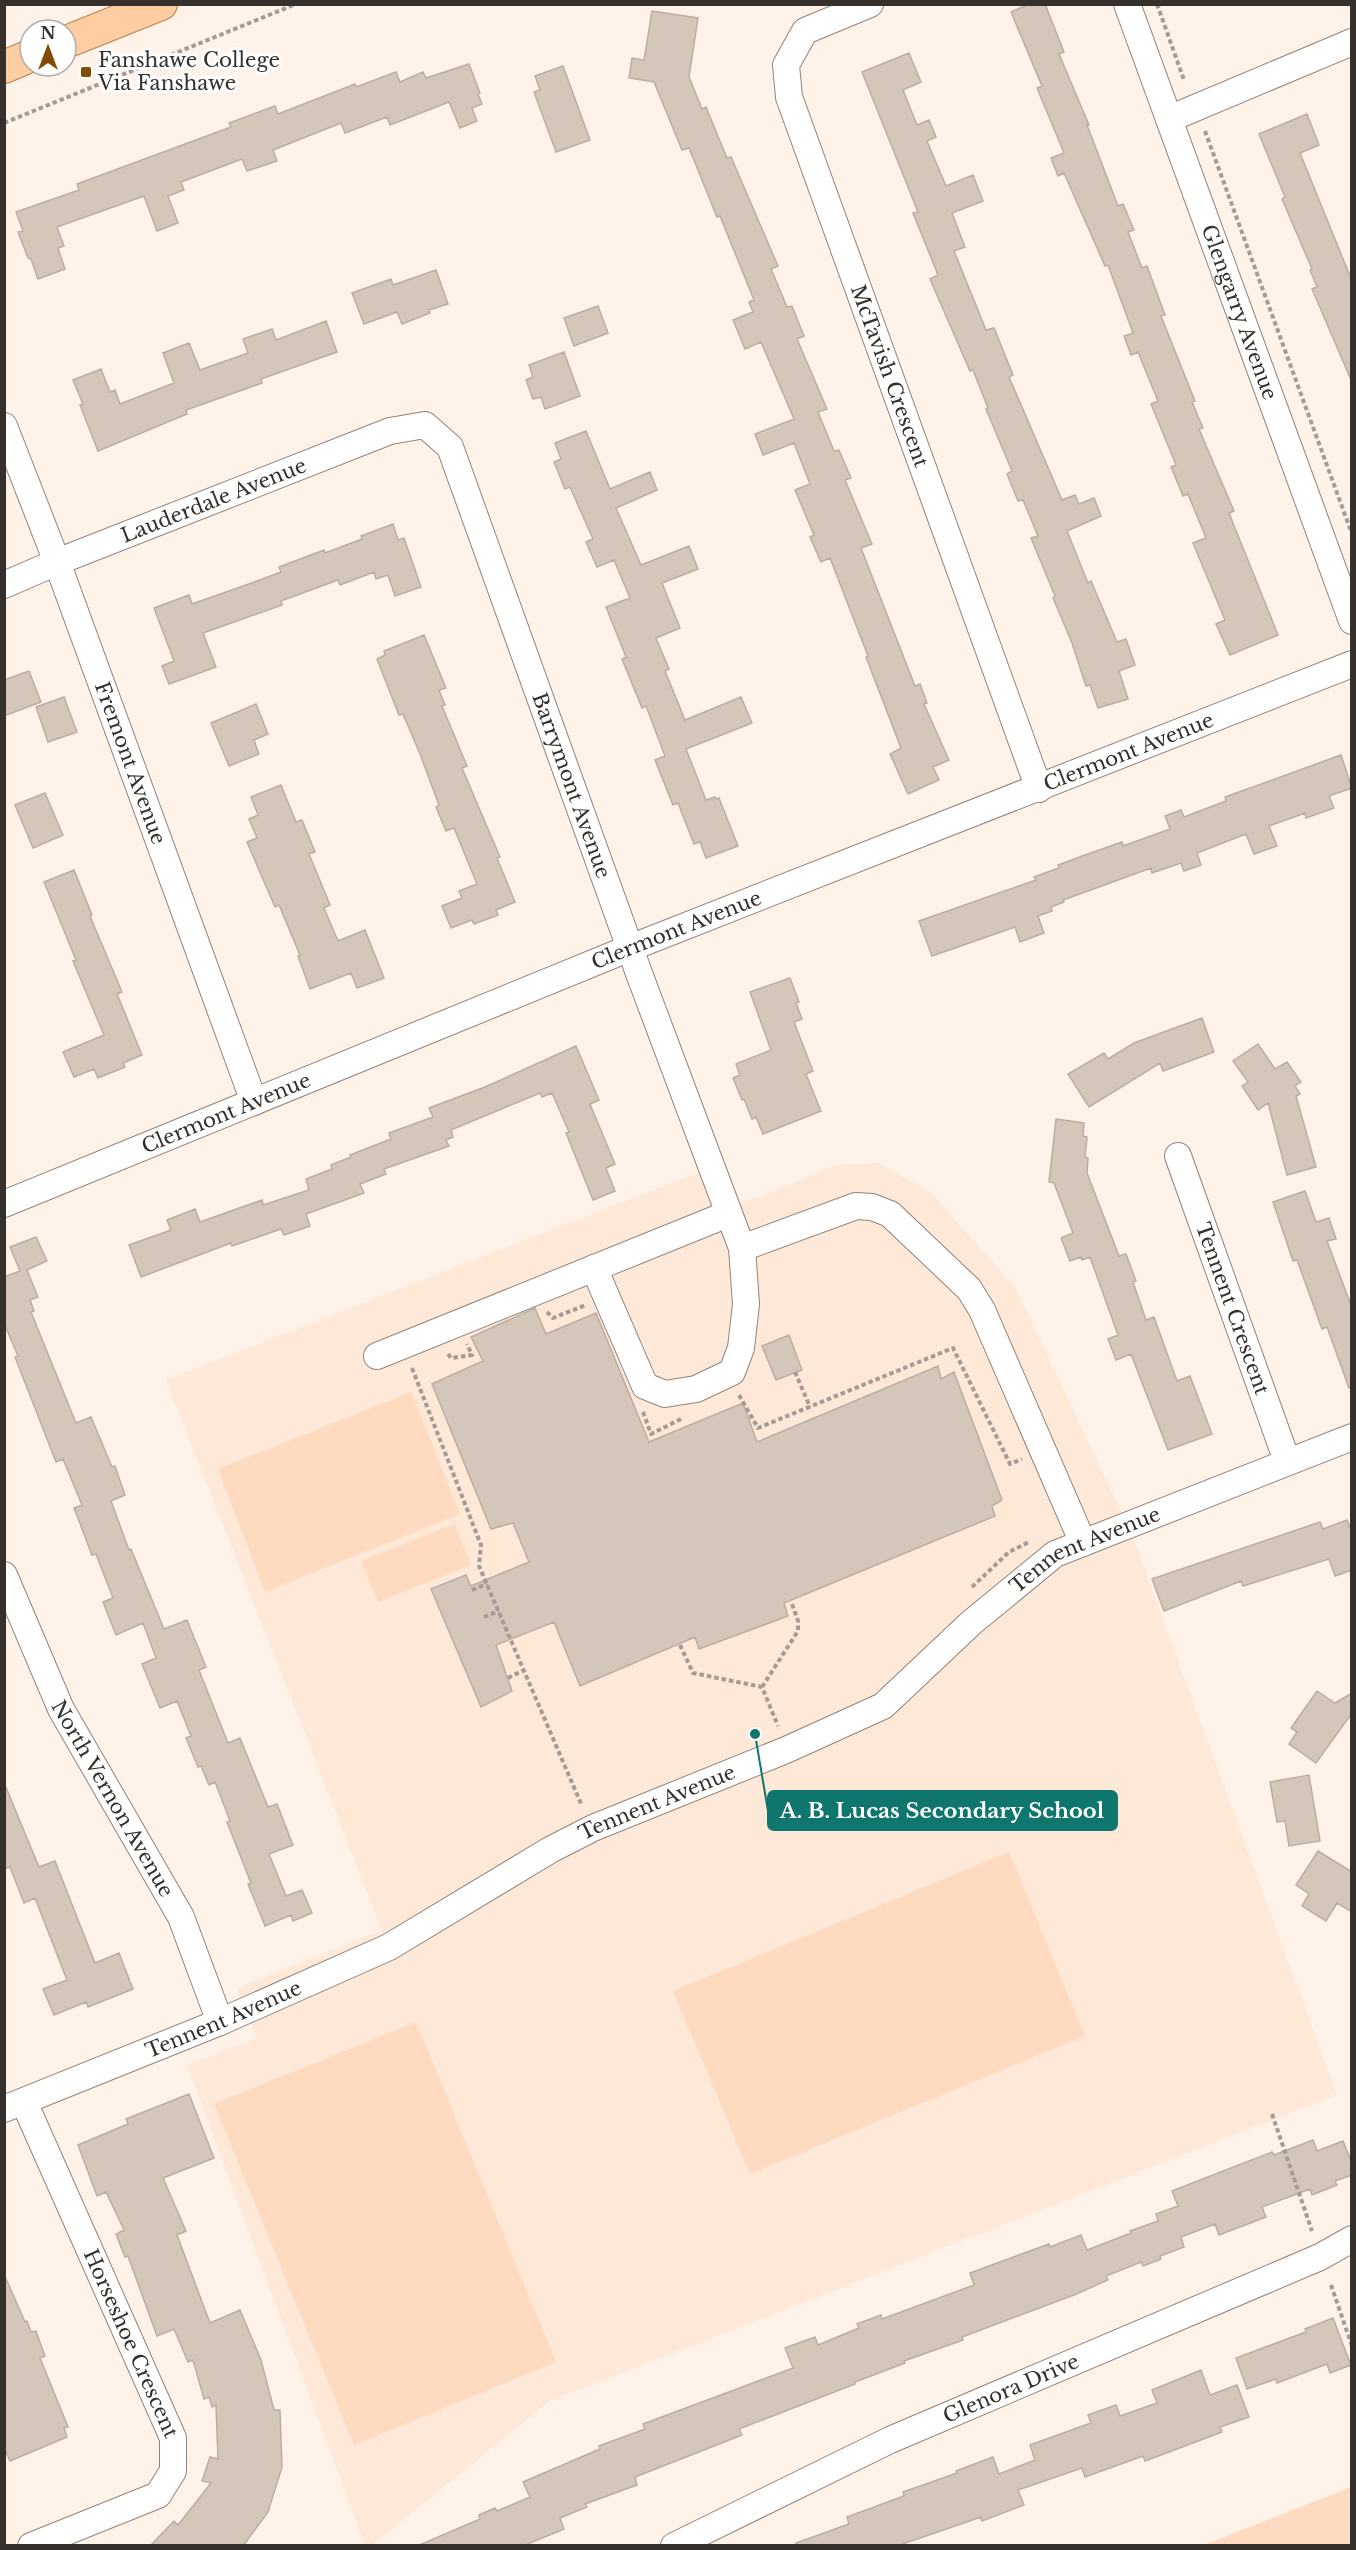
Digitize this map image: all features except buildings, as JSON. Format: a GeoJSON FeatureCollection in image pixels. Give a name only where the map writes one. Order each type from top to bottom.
{"type":"FeatureCollection","features":[{"type":"Feature","properties":{"kind":"main road"},"geometry":{"type":"LineString","coordinates":[[78,37],[161,4]]}},
{"type":"Feature","properties":{"kind":"main road"},"geometry":{"type":"LineString","coordinates":[[4,67],[18,61]]}},
{"type":"Feature","properties":{"kind":"street","name":"McTavish Crescent"},"geometry":{"type":"LineString","coordinates":[[870,4],[805,31],[786,66],[789,97],[1038,789]]}},
{"type":"Feature","properties":{"kind":"street","name":"Glengarry Avenue"},"geometry":{"type":"LineString","coordinates":[[1127,4],[1352,621]]}},
{"type":"Feature","properties":{"kind":"street"},"geometry":{"type":"LineString","coordinates":[[1169,119],[1352,42]]}},
{"type":"Feature","properties":{"kind":"street","name":"Lauderdale Avenue"},"geometry":{"type":"LineString","coordinates":[[4,585],[390,431],[425,425]]}},
{"type":"Feature","properties":{"kind":"street","name":"Barrymont Avenue"},"geometry":{"type":"LineString","coordinates":[[425,425],[450,447],[630,948],[742,1248],[746,1304],[741,1348],[732,1372],[696,1389],[665,1394],[645,1386],[594,1268]]}},
{"type":"Feature","properties":{"kind":"street","name":"Fremont Avenue"},"geometry":{"type":"LineString","coordinates":[[4,426],[57,562],[254,1102]]}},
{"type":"Feature","properties":{"kind":"street","name":"Clermont Avenue"},"geometry":{"type":"LineString","coordinates":[[4,1204],[630,948],[1352,664]]}},
{"type":"Feature","properties":{"kind":"street","name":"Tennent Crescent"},"geometry":{"type":"LineString","coordinates":[[1178,1156],[1287,1461]]}},
{"type":"Feature","properties":{"kind":"street"},"geometry":{"type":"LineString","coordinates":[[742,1248],[856,1206],[872,1207],[890,1214],[969,1289],[982,1310],[1083,1543]]}},
{"type":"Feature","properties":{"kind":"street"},"geometry":{"type":"LineString","coordinates":[[377,1356],[728,1214]]}},
{"type":"Feature","properties":{"kind":"street","name":"Tennent Avenue"},"geometry":{"type":"LineString","coordinates":[[14,2105],[220,2022],[389,1947],[550,1850],[593,1828],[786,1750],[883,1706],[971,1623],[1055,1554],[1352,1437]]}},
{"type":"Feature","properties":{"kind":"street","name":"North Vernon Avenue"},"geometry":{"type":"LineString","coordinates":[[4,1575],[61,1709],[181,1917],[220,2022]]}},
{"type":"Feature","properties":{"kind":"street","name":"Horseshoe Crescent"},"geometry":{"type":"LineString","coordinates":[[14,2105],[173,2438],[173,2471],[158,2495],[31,2546]]}},
{"type":"Feature","properties":{"kind":"street","name":"Glenora Drive"},"geometry":{"type":"LineString","coordinates":[[674,2546],[890,2440],[1320,2257],[1352,2239]]}},
{"type":"Feature","properties":{"kind":"path"},"geometry":{"type":"LineString","coordinates":[[4,122],[291,4]]}},
{"type":"Feature","properties":{"kind":"path"},"geometry":{"type":"LineString","coordinates":[[4,122],[296,4]]}},
{"type":"Feature","properties":{"kind":"path"},"geometry":{"type":"LineString","coordinates":[[1157,4],[1187,89]]}},
{"type":"Feature","properties":{"kind":"path"},"geometry":{"type":"LineString","coordinates":[[1205,130],[1352,534]]}},
{"type":"Feature","properties":{"kind":"path"},"geometry":{"type":"LineString","coordinates":[[546,1310],[553,1318],[596,1302]]}},
{"type":"Feature","properties":{"kind":"path"},"geometry":{"type":"LineString","coordinates":[[445,1350],[452,1358],[471,1355],[462,1334]]}},
{"type":"Feature","properties":{"kind":"path"},"geometry":{"type":"LineString","coordinates":[[736,1392],[758,1428],[953,1348],[1010,1464],[1024,1459],[1029,1468]]}},
{"type":"Feature","properties":{"kind":"path"},"geometry":{"type":"LineString","coordinates":[[795,1372],[810,1407]]}},
{"type":"Feature","properties":{"kind":"path"},"geometry":{"type":"LineString","coordinates":[[419,1386],[481,1545],[479,1566],[584,1810]]}},
{"type":"Feature","properties":{"kind":"path"},"geometry":{"type":"LineString","coordinates":[[642,1412],[651,1434],[694,1413]]}},
{"type":"Feature","properties":{"kind":"path"},"geometry":{"type":"LineString","coordinates":[[969,1590],[1009,1552],[1038,1536]]}},
{"type":"Feature","properties":{"kind":"path"},"geometry":{"type":"LineString","coordinates":[[472,1590],[487,1584]]}},
{"type":"Feature","properties":{"kind":"path"},"geometry":{"type":"LineString","coordinates":[[762,1687],[798,1631],[798,1621],[792,1604]]}},
{"type":"Feature","properties":{"kind":"path"},"geometry":{"type":"LineString","coordinates":[[484,1617],[499,1611]]}},
{"type":"Feature","properties":{"kind":"path"},"geometry":{"type":"LineString","coordinates":[[680,1645],[693,1673],[762,1687]]}},
{"type":"Feature","properties":{"kind":"path"},"geometry":{"type":"LineString","coordinates":[[507,1678],[524,1670]]}},
{"type":"Feature","properties":{"kind":"path"},"geometry":{"type":"LineString","coordinates":[[762,1687],[780,1732]]}},
{"type":"Feature","properties":{"kind":"path"},"geometry":{"type":"LineString","coordinates":[[1272,2114],[1312,2231]]}},
{"type":"Feature","properties":{"kind":"path"},"geometry":{"type":"LineString","coordinates":[[1331,2285],[1352,2346]]}},
{"type":"Feature","properties":{"kind":"shaded area"},"geometry":{"type":"Polygon","coordinates":[[[879,1163],[931,1193],[1015,1287],[1133,1537],[1337,2095],[550,2401],[372,2545],[365,2545],[187,2065],[257,2038],[238,1988],[382,1930],[166,1380],[697,1173],[735,1204],[746,1202],[837,1165],[879,1163]]]}},
{"type":"Feature","properties":{"kind":"shaded area"},"geometry":{"type":"Polygon","coordinates":[[[411,1392],[460,1514],[265,1592],[218,1469],[411,1392]]]}},
{"type":"Feature","properties":{"kind":"shaded area"},"geometry":{"type":"Polygon","coordinates":[[[455,1524],[471,1565],[378,1602],[361,1561],[455,1524]]]}},
{"type":"Feature","properties":{"kind":"shaded area"},"geometry":{"type":"Polygon","coordinates":[[[1009,1852],[1085,2036],[750,2174],[673,1991],[1009,1852]]]}},
{"type":"Feature","properties":{"kind":"shaded area"},"geometry":{"type":"Polygon","coordinates":[[[416,2022],[556,2362],[354,2445],[214,2104],[416,2022]]]}},
{"type":"Feature","properties":{"kind":"shaded area"},"geometry":{"type":"Polygon","coordinates":[[[1351,2487],[1351,2545],[1204,2545],[1351,2487]]]}},
{"type":"Feature","properties":{"kind":"place","name":"Fanshawe College Via Fanshawe"},"geometry":{"type":"Point","coordinates":[86,72]}},
{"type":"Feature","properties":{"kind":"place","name":"A. B. Lucas Secondary School"},"geometry":{"type":"Point","coordinates":[755,1734]}}]}
